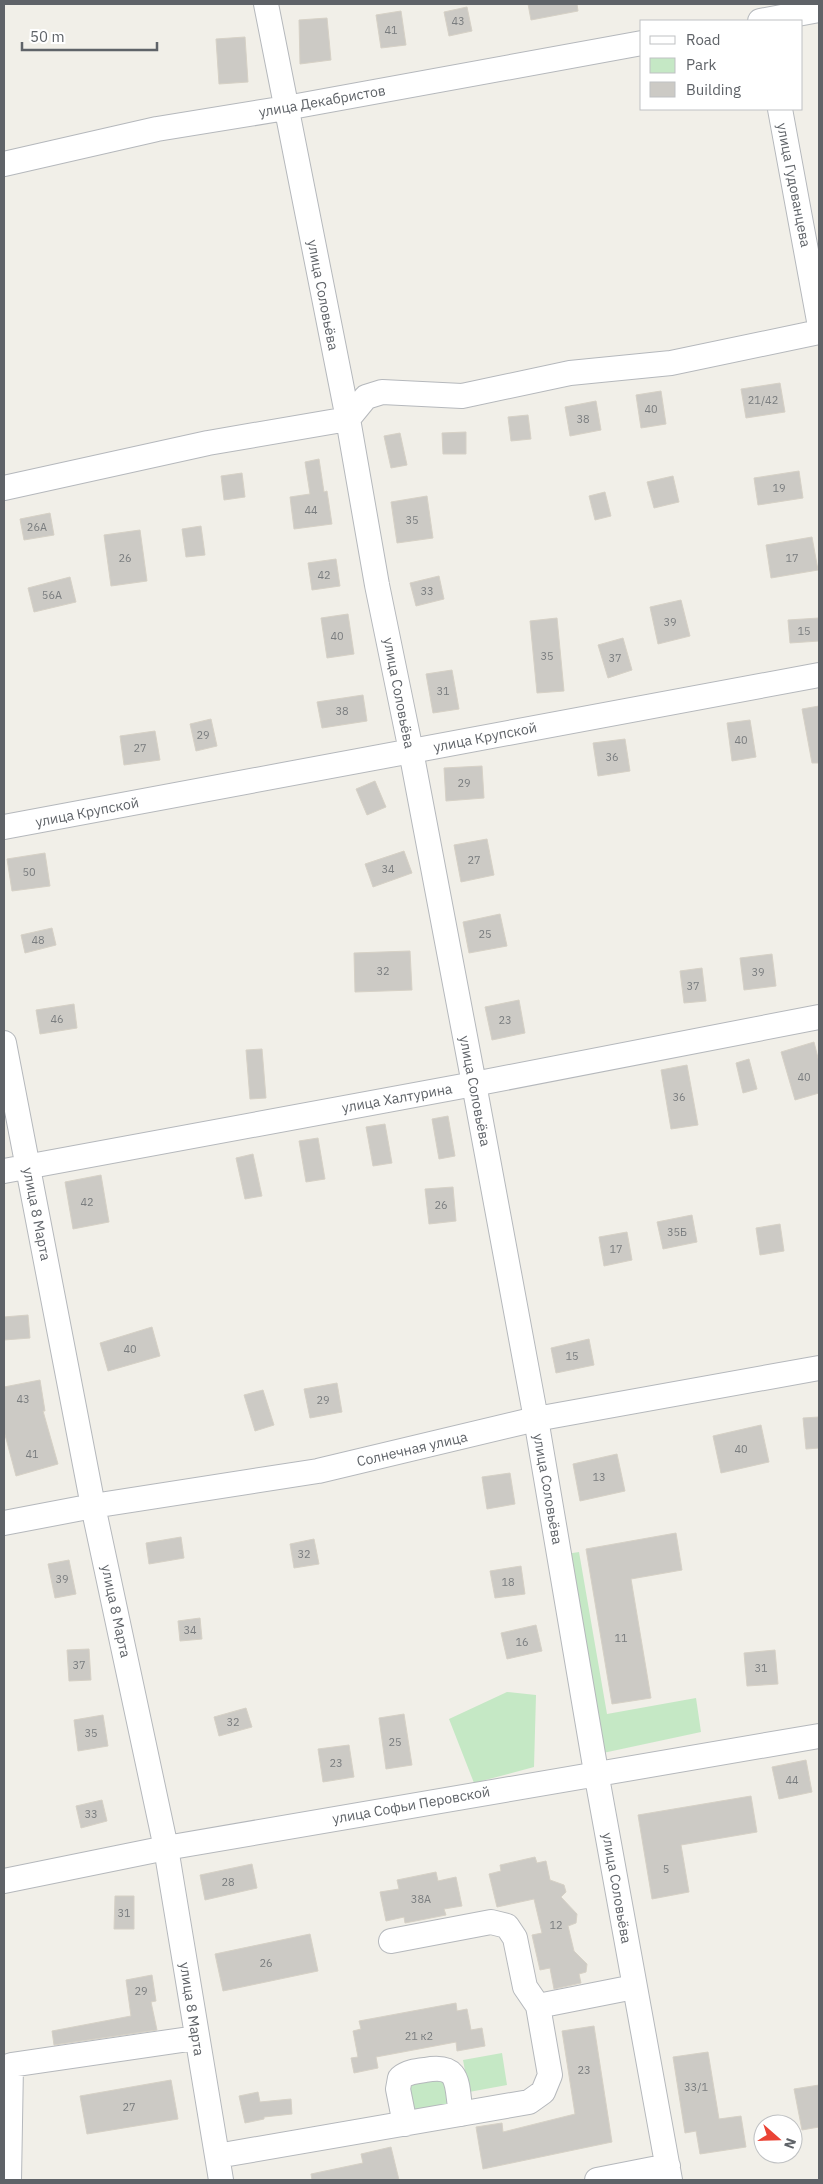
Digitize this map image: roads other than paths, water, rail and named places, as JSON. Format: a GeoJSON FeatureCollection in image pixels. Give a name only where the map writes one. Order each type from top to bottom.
{"type":"FeatureCollection","features":[{"type":"Feature","properties":{"kind":"street","name":"улица Соловьёва"},"geometry":{"type":"LineString","coordinates":[[266,4],[348,419],[377,585],[411,751],[474,1084],[536,1419],[596,1772],[669,2173]]}},
{"type":"Feature","properties":{"kind":"street"},"geometry":{"type":"LineString","coordinates":[[762,17],[819,10]]}},
{"type":"Feature","properties":{"kind":"street","name":"улица Декабристов"},"geometry":{"type":"LineString","coordinates":[[4,164],[157,130],[640,43]]}},
{"type":"Feature","properties":{"kind":"street","name":"улица Гудованцева"},"geometry":{"type":"LineString","coordinates":[[780,110],[819,321]]}},
{"type":"Feature","properties":{"kind":"street"},"geometry":{"type":"LineString","coordinates":[[4,488],[208,444],[348,419],[366,397],[382,392],[462,396],[570,373],[671,363],[819,332]]}},
{"type":"Feature","properties":{"kind":"street","name":"улица Крупской"},"geometry":{"type":"LineString","coordinates":[[4,827],[819,675]]}},
{"type":"Feature","properties":{"kind":"street","name":"улица Халтурина"},"geometry":{"type":"LineString","coordinates":[[4,1171],[474,1084],[819,1017]]}},
{"type":"Feature","properties":{"kind":"street","name":"улица 8 Марта"},"geometry":{"type":"LineString","coordinates":[[4,1043],[93,1506],[166,1848],[221,2180]]}},
{"type":"Feature","properties":{"kind":"street","name":"Солнечная улица"},"geometry":{"type":"LineString","coordinates":[[4,1524],[93,1506],[318,1471],[536,1419],[819,1368]]}},
{"type":"Feature","properties":{"kind":"street","name":"улица Софьи Перовской"},"geometry":{"type":"LineString","coordinates":[[4,1881],[166,1848],[596,1772],[808,1738]]}},
{"type":"Feature","properties":{"kind":"street"},"geometry":{"type":"LineString","coordinates":[[216,2156],[530,2102],[543,2092],[550,2075],[538,2006],[525,1987],[515,1938],[507,1926],[491,1922],[391,1941]]}},
{"type":"Feature","properties":{"kind":"street"},"geometry":{"type":"LineString","coordinates":[[538,2006],[634,1987]]}},
{"type":"Feature","properties":{"kind":"street"},"geometry":{"type":"LineString","coordinates":[[9,2180],[11,2065],[196,2038]]}},
{"type":"Feature","properties":{"kind":"street"},"geometry":{"type":"LineString","coordinates":[[405,2124],[398,2088],[400,2078],[409,2073],[439,2067],[449,2070],[455,2076],[461,2114]]}},
{"type":"Feature","properties":{"kind":"street"},"geometry":{"type":"LineString","coordinates":[[597,2180],[669,2173]]}}]}
